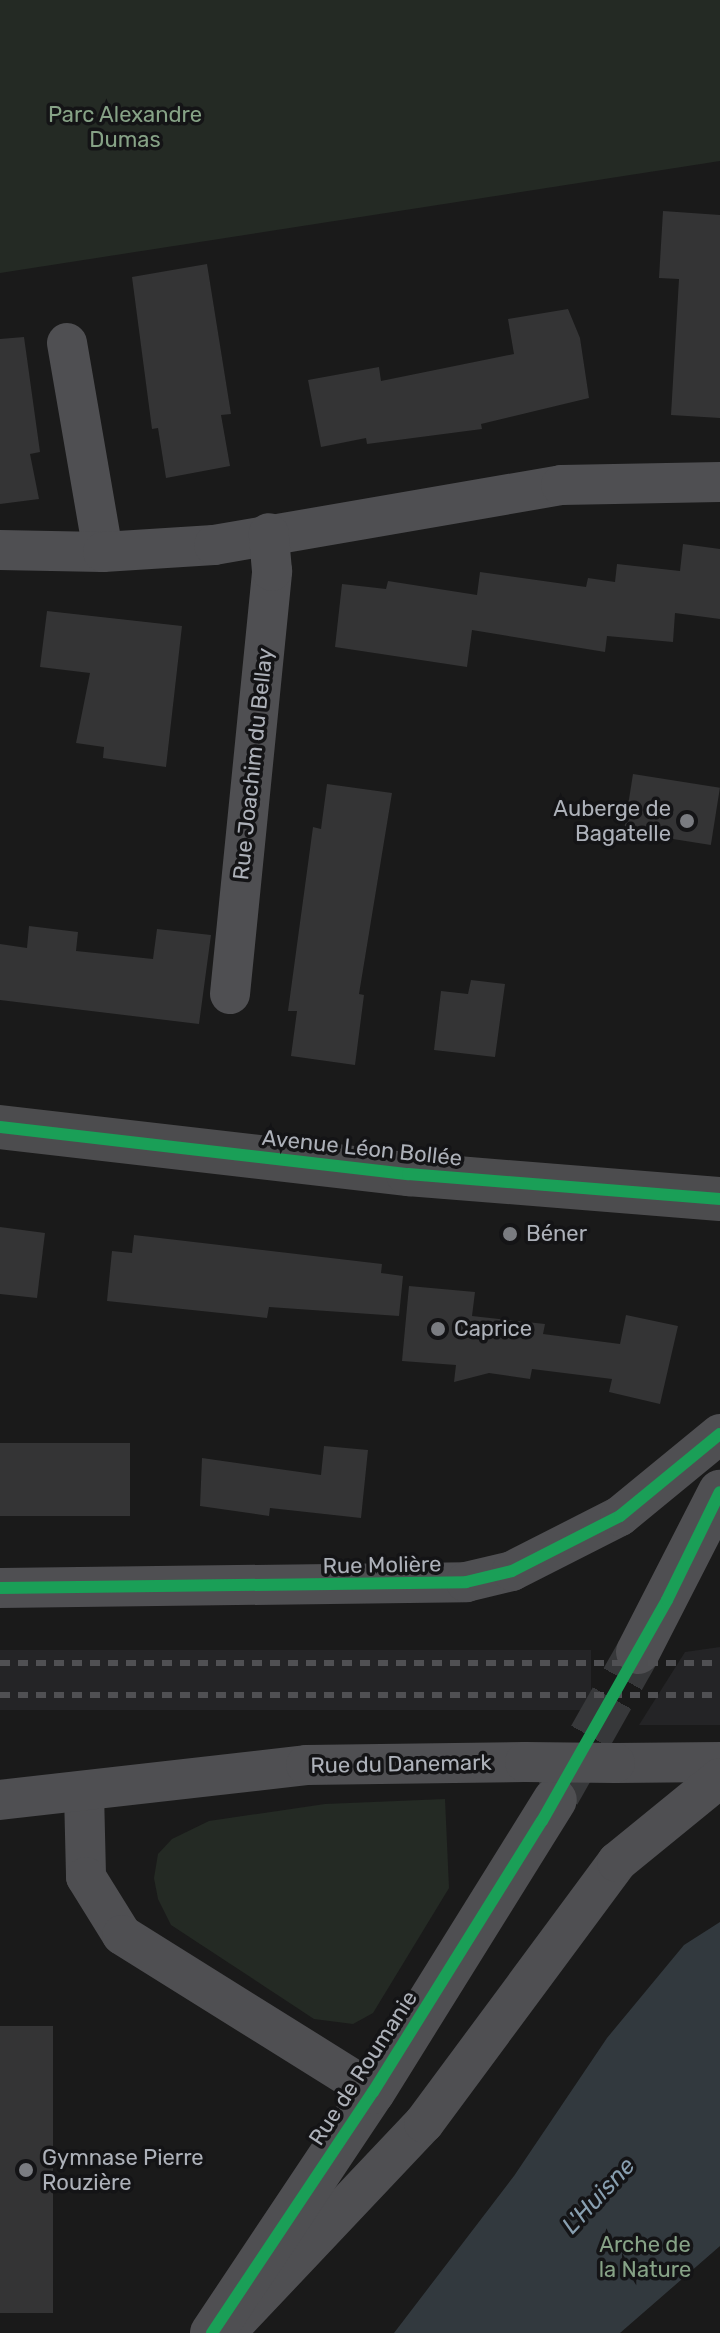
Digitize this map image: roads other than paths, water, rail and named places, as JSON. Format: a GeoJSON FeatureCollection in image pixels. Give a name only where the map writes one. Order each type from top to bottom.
{"type":"FeatureCollection","features":[{"type":"Feature","properties":{"kind":"main road","name":"Avenue Léon Bollée"},"geometry":{"type":"LineString","coordinates":[[0,1127],[408,1174],[720,1199]]}},
{"type":"Feature","properties":{"kind":"street"},"geometry":{"type":"LineString","coordinates":[[67,343],[103,552]]}},
{"type":"Feature","properties":{"kind":"street"},"geometry":{"type":"LineString","coordinates":[[0,550],[103,552],[214,545],[269,533],[561,485],[720,482]]}},
{"type":"Feature","properties":{"kind":"street","name":"Rue Joachim du Bellay"},"geometry":{"type":"LineString","coordinates":[[230,994],[272,571],[269,533]]}},
{"type":"Feature","properties":{"kind":"street","name":"Rue Molière"},"geometry":{"type":"LineString","coordinates":[[0,1588],[420,1586],[512,1571],[559,1550],[620,1516],[720,1434]]}},
{"type":"Feature","properties":{"kind":"street"},"geometry":{"type":"LineString","coordinates":[[638,1652],[720,1492]]}},
{"type":"Feature","properties":{"kind":"street","name":"Rue du Danemark"},"geometry":{"type":"LineString","coordinates":[[0,1800],[84,1793],[306,1765],[720,1762]]}},
{"type":"Feature","properties":{"kind":"street"},"geometry":{"type":"LineString","coordinates":[[226,2333],[424,2123],[617,1862],[720,1778]]}},
{"type":"Feature","properties":{"kind":"street"},"geometry":{"type":"LineString","coordinates":[[84,1793],[86,1877],[122,1935],[373,2092]]}},
{"type":"Feature","properties":{"kind":"street","name":"Rue de Roumanie"},"geometry":{"type":"LineString","coordinates":[[212,2333],[373,2092],[549,1810]]}},
{"type":"Feature","properties":{"kind":"water","name":"L'Huisne"},"geometry":{"type":"Polygon","coordinates":[[[720,1922],[720,2246],[620,2333],[394,2333],[514,2176],[607,2038],[684,1945],[720,1922]]]}},
{"type":"Feature","properties":{"kind":"tunnel"},"geometry":{"type":"LineString","coordinates":[[558,1794],[638,1652]]}},
{"type":"Feature","properties":{"kind":"railway"},"geometry":{"type":"LineString","coordinates":[[0,1663],[720,1663]]}},
{"type":"Feature","properties":{"kind":"railway"},"geometry":{"type":"LineString","coordinates":[[0,1695],[720,1695]]}},
{"type":"Feature","properties":{"kind":"place","name":"Auberge de Bagatelle"},"geometry":{"type":"Point","coordinates":[687,821]}},
{"type":"Feature","properties":{"kind":"place","name":"Béner"},"geometry":{"type":"Point","coordinates":[510,1234]}},
{"type":"Feature","properties":{"kind":"place","name":"Caprice"},"geometry":{"type":"Point","coordinates":[438,1329]}},
{"type":"Feature","properties":{"kind":"place","name":"Gymnase Pierre Rouzière"},"geometry":{"type":"Point","coordinates":[26,2170]}},
{"type":"Feature","properties":{"kind":"park label","name":"Parc Alexandre Dumas"},"geometry":{"type":"Point","coordinates":[125,126]}},
{"type":"Feature","properties":{"kind":"park label","name":"Arche de la Nature"},"geometry":{"type":"Point","coordinates":[645,2256]}}]}
